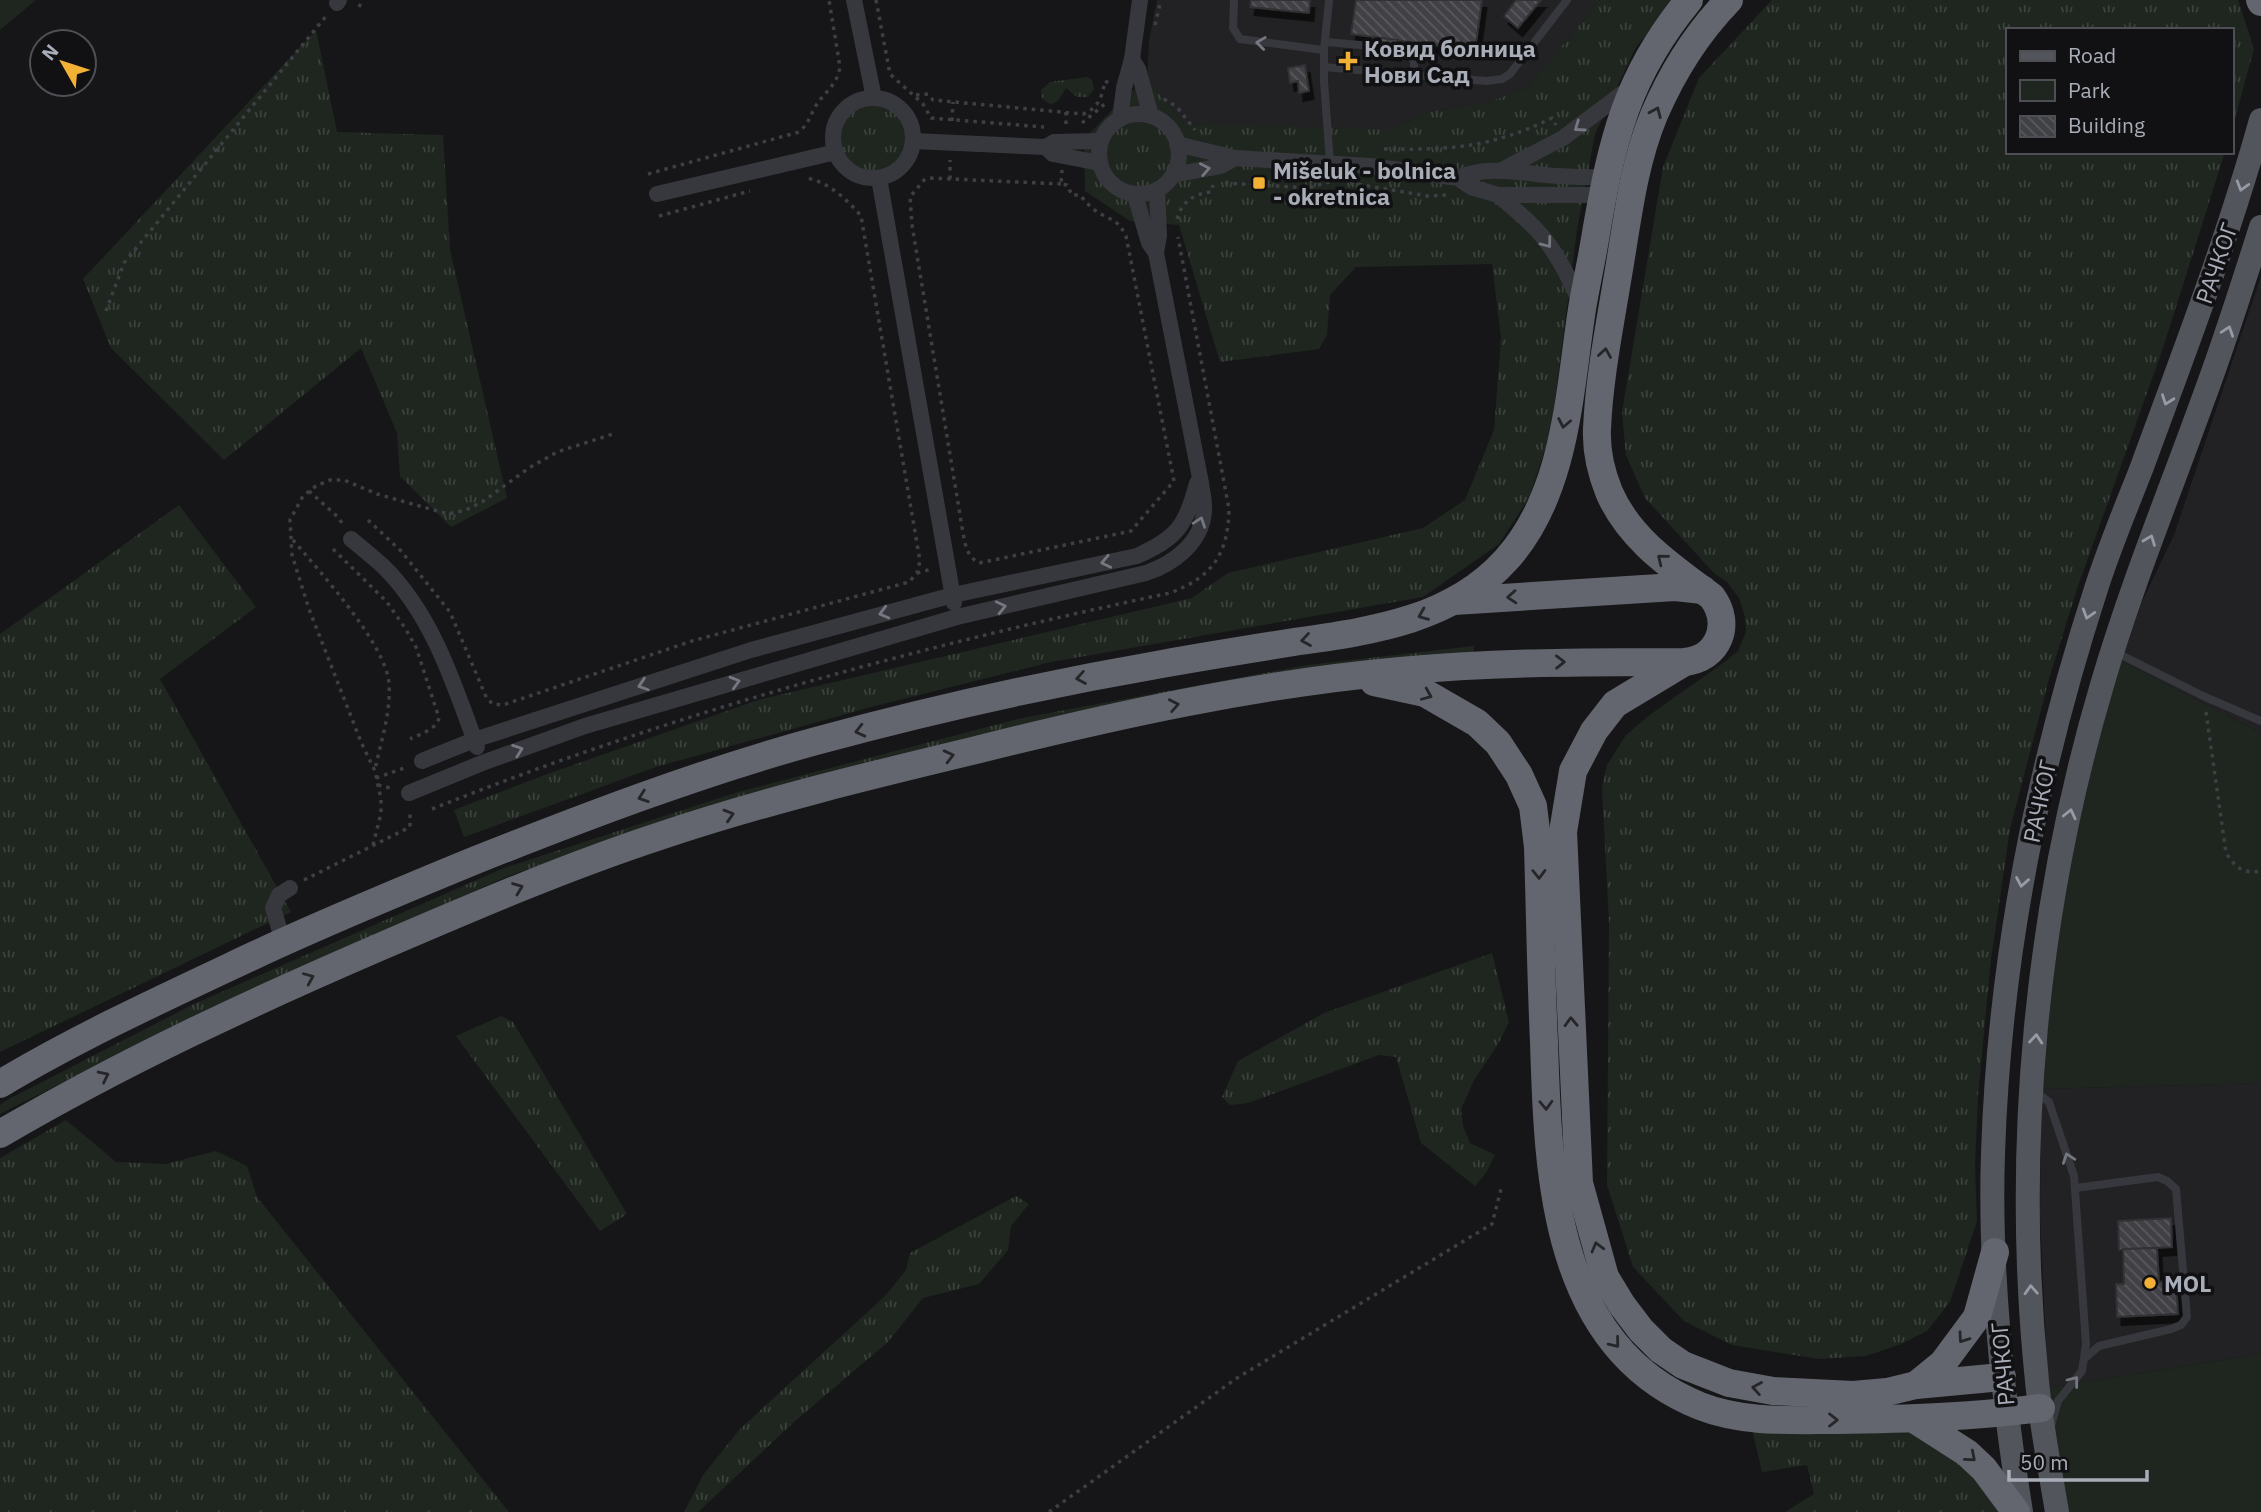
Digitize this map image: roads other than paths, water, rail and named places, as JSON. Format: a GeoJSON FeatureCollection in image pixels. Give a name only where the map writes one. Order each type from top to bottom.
{"type":"FeatureCollection","features":[{"type":"Feature","properties":{"kind":"highway"},"geometry":{"type":"LineString","coordinates":[[10,1079],[119,1020],[331,918],[568,823],[677,785],[814,742],[1057,682],[1373,630],[1406,621],[1454,601],[1491,575],[1505,561],[1536,516],[1546,494],[1560,445],[1582,307],[1616,130],[1633,86],[1656,44],[1689,0]]}},
{"type":"Feature","properties":{"kind":"highway"},"geometry":{"type":"LineString","coordinates":[[0,1135],[84,1086],[261,998],[500,895],[664,835],[801,793],[1090,722],[1220,696],[1336,679],[1492,663],[1684,662],[1709,654],[1722,629],[1723,620],[1718,605],[1703,590],[1658,556],[1626,524],[1609,493],[1598,451],[1597,429],[1604,359],[1633,186],[1643,145],[1666,89],[1691,46],[1729,0]]}},
{"type":"Feature","properties":{"kind":"highway"},"geometry":{"type":"LineString","coordinates":[[1454,601],[1675,587],[1703,590]]}},
{"type":"Feature","properties":{"kind":"highway"},"geometry":{"type":"LineString","coordinates":[[1684,662],[1615,704],[1594,731],[1573,771],[1563,832],[1579,1182],[1605,1277],[1622,1305],[1661,1350],[1683,1365],[1729,1383],[1773,1391],[1853,1395],[1887,1392],[1916,1385],[2002,1377]]}},
{"type":"Feature","properties":{"kind":"highway"},"geometry":{"type":"LineString","coordinates":[[1336,679],[1394,685],[1425,693],[1477,723],[1498,743],[1519,775],[1533,806],[1538,847],[1548,1148],[1554,1198],[1574,1271],[1586,1300],[1620,1350],[1655,1382],[1701,1407],[1764,1420],[1914,1419],[2041,1408]]}},
{"type":"Feature","properties":{"kind":"highway"},"geometry":{"type":"LineString","coordinates":[[1916,1385],[1943,1363],[1977,1317],[1995,1252]]}},
{"type":"Feature","properties":{"kind":"highway"},"geometry":{"type":"LineString","coordinates":[[1914,1419],[1967,1453],[1984,1469],[2019,1512]]}},
{"type":"Feature","properties":{"kind":"main road","name":"РАЧКОГ"},"geometry":{"type":"LineString","coordinates":[[2019,1512],[2002,1377],[1993,1155],[2003,1021],[2021,884],[2050,751],[2097,584],[2225,243],[2261,120]]}},
{"type":"Feature","properties":{"kind":"main road","name":"РАЧКОГ"},"geometry":{"type":"LineString","coordinates":[[2057,1512],[2037,1383],[2030,1254],[2029,1162],[2032,1089],[2045,954],[2055,887],[2080,768],[2112,651],[2138,569],[2229,328],[2261,227]]}},
{"type":"Feature","properties":{"kind":"street"},"geometry":{"type":"LineString","coordinates":[[854,0],[874,98]]}},
{"type":"Feature","properties":{"kind":"street"},"geometry":{"type":"LineString","coordinates":[[1121,118],[1140,0]]}},
{"type":"Feature","properties":{"kind":"street"},"geometry":{"type":"LineString","coordinates":[[1132,59],[1138,69],[1151,116]]}},
{"type":"Feature","properties":{"kind":"street"},"geometry":{"type":"LineString","coordinates":[[1499,171],[1563,138],[1633,86]]}},
{"type":"Feature","properties":{"kind":"street"},"geometry":{"type":"LineString","coordinates":[[861,100],[887,100],[898,106],[907,116],[913,141],[910,154],[892,174],[879,178],[865,177],[842,163],[836,152],[835,126],[850,106],[861,100]]}},
{"type":"Feature","properties":{"kind":"street"},"geometry":{"type":"LineString","coordinates":[[1130,115],[1151,116],[1163,122],[1172,132],[1177,144],[1177,165],[1173,175],[1157,190],[1135,195],[1118,189],[1110,182],[1100,163],[1101,141],[1112,124],[1121,118],[1130,115]]}},
{"type":"Feature","properties":{"kind":"street"},"geometry":{"type":"LineString","coordinates":[[913,141],[1046,147],[1054,142],[1101,141]]}},
{"type":"Feature","properties":{"kind":"street"},"geometry":{"type":"LineString","coordinates":[[1177,144],[1235,159],[1330,163],[1458,178],[1471,187],[1498,195],[1633,186]]}},
{"type":"Feature","properties":{"kind":"street"},"geometry":{"type":"LineString","coordinates":[[1046,147],[1053,154],[1100,163]]}},
{"type":"Feature","properties":{"kind":"street"},"geometry":{"type":"LineString","coordinates":[[657,194],[836,152]]}},
{"type":"Feature","properties":{"kind":"street"},"geometry":{"type":"LineString","coordinates":[[1173,175],[1221,166],[1235,159]]}},
{"type":"Feature","properties":{"kind":"street"},"geometry":{"type":"LineString","coordinates":[[1458,178],[1470,173],[1499,171],[1559,177],[1604,186]]}},
{"type":"Feature","properties":{"kind":"street"},"geometry":{"type":"LineString","coordinates":[[879,178],[957,617]]}},
{"type":"Feature","properties":{"kind":"street"},"geometry":{"type":"LineString","coordinates":[[409,793],[585,726],[957,617],[1161,568],[1184,553],[1200,528],[1204,512],[1200,474],[1156,253],[1159,235],[1157,190]]}},
{"type":"Feature","properties":{"kind":"street"},"geometry":{"type":"LineString","coordinates":[[1135,195],[1149,243],[1156,253]]}},
{"type":"Feature","properties":{"kind":"street"},"geometry":{"type":"LineString","coordinates":[[1498,195],[1540,233],[1550,246],[1568,275],[1582,307]]}},
{"type":"Feature","properties":{"kind":"street"},"geometry":{"type":"LineString","coordinates":[[422,761],[474,740],[751,650],[953,594],[1137,556],[1164,544],[1179,529],[1192,506],[1200,474]]}},
{"type":"Feature","properties":{"kind":"street"},"geometry":{"type":"LineString","coordinates":[[351,539],[384,568],[427,623],[438,645],[482,763]]}},
{"type":"Feature","properties":{"kind":"street"},"geometry":{"type":"LineString","coordinates":[[283,942],[274,908],[279,895],[290,888]]}},
{"type":"Feature","properties":{"kind":"lane"},"geometry":{"type":"LineString","coordinates":[[1234,0],[1233,28],[1240,39],[1325,46],[1372,46]]}},
{"type":"Feature","properties":{"kind":"lane"},"geometry":{"type":"LineString","coordinates":[[1329,0],[1324,67],[1330,163]]}},
{"type":"Feature","properties":{"kind":"lane"},"geometry":{"type":"LineString","coordinates":[[1324,67],[1486,81],[1502,79],[1517,67],[1567,0]]}},
{"type":"Feature","properties":{"kind":"lane"},"geometry":{"type":"LineString","coordinates":[[1397,48],[1407,52],[1414,61],[1414,74]]}},
{"type":"Feature","properties":{"kind":"lane"},"geometry":{"type":"LineString","coordinates":[[2112,651],[2261,721]]}},
{"type":"Feature","properties":{"kind":"lane"},"geometry":{"type":"LineString","coordinates":[[2032,1089],[2049,1102],[2074,1176],[2086,1344],[2082,1371],[2058,1401],[2046,1442]]}},
{"type":"Feature","properties":{"kind":"lane"},"geometry":{"type":"LineString","coordinates":[[2075,1188],[2158,1177],[2176,1189],[2187,1317],[2181,1325],[2171,1329],[2099,1346],[2084,1359]]}},
{"type":"Feature","properties":{"kind":"place","name":"Ковид болница Нови Сад"},"geometry":{"type":"Point","coordinates":[1348,61]}},
{"type":"Feature","properties":{"kind":"place","name":"Mišeluk - bolnica - okretnica"},"geometry":{"type":"Point","coordinates":[1259,183]}},
{"type":"Feature","properties":{"kind":"place","name":"MOL"},"geometry":{"type":"Point","coordinates":[2150,1283]}}]}
